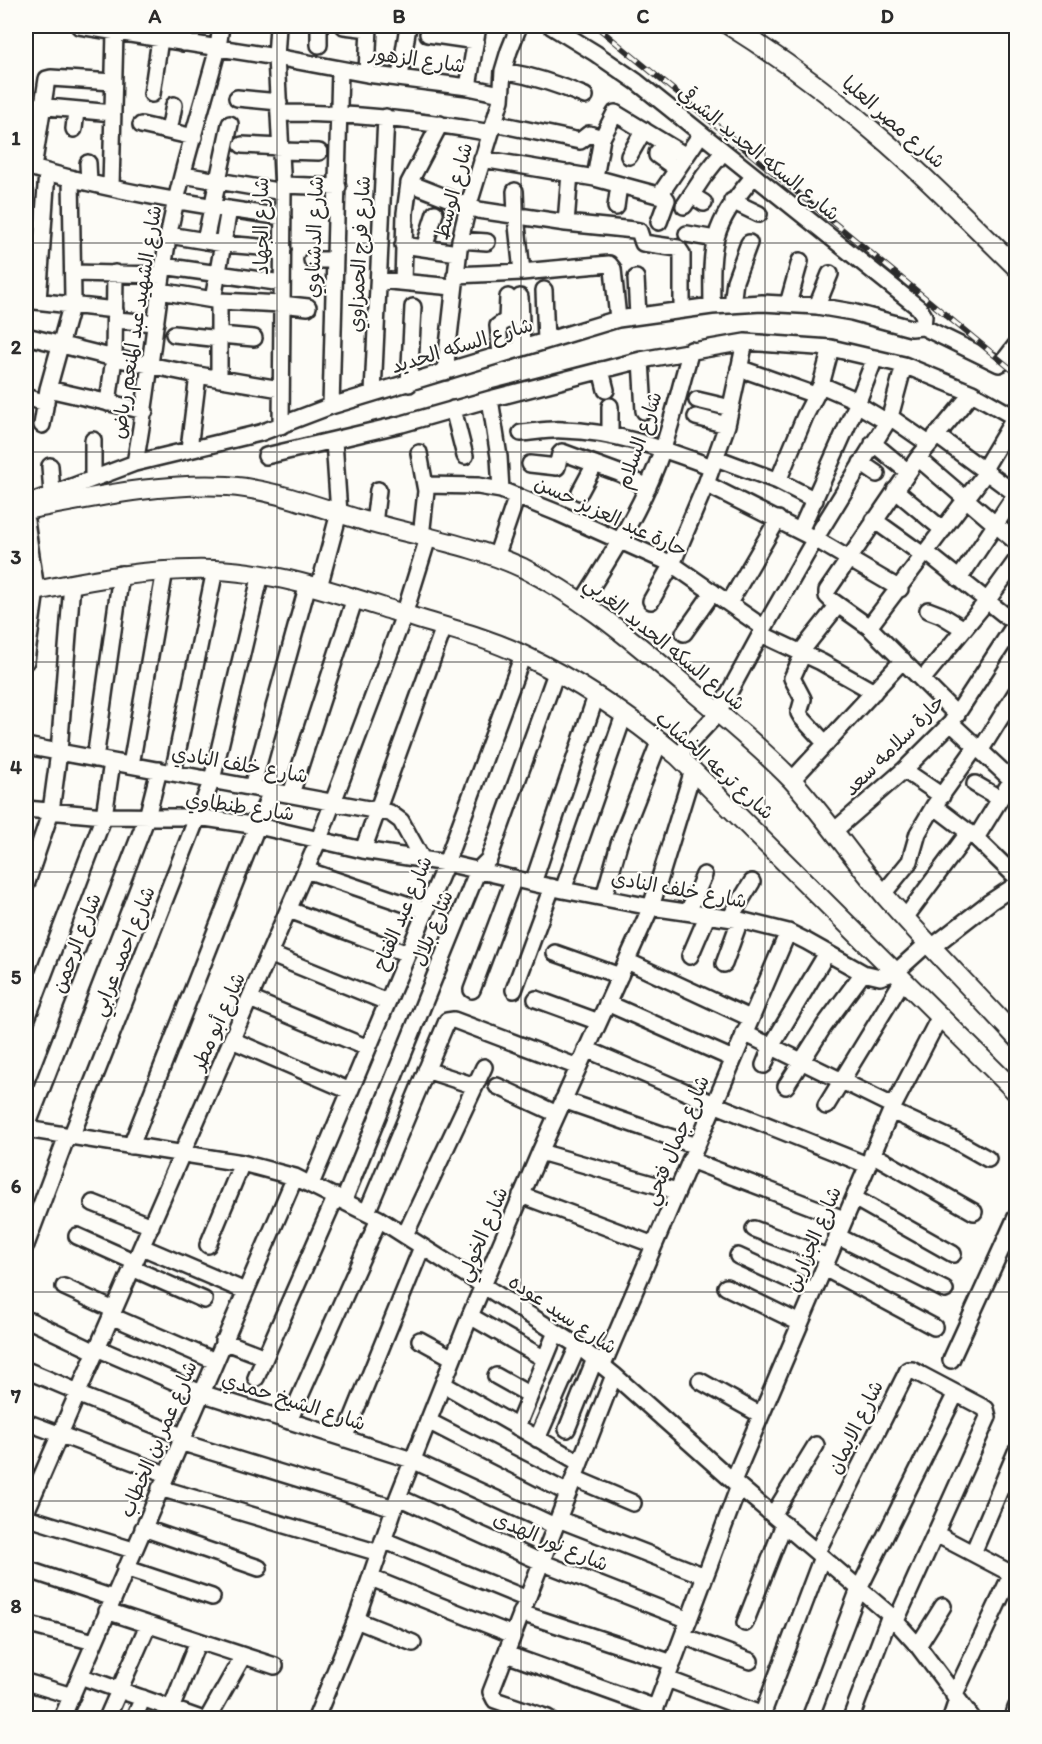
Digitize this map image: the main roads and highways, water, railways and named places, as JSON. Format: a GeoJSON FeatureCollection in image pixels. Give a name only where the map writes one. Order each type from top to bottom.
{"type":"FeatureCollection","features":[{"type":"Feature","properties":{"kind":"railway"},"geometry":{"type":"LineString","coordinates":[[596,26],[1016,373]]}}]}
